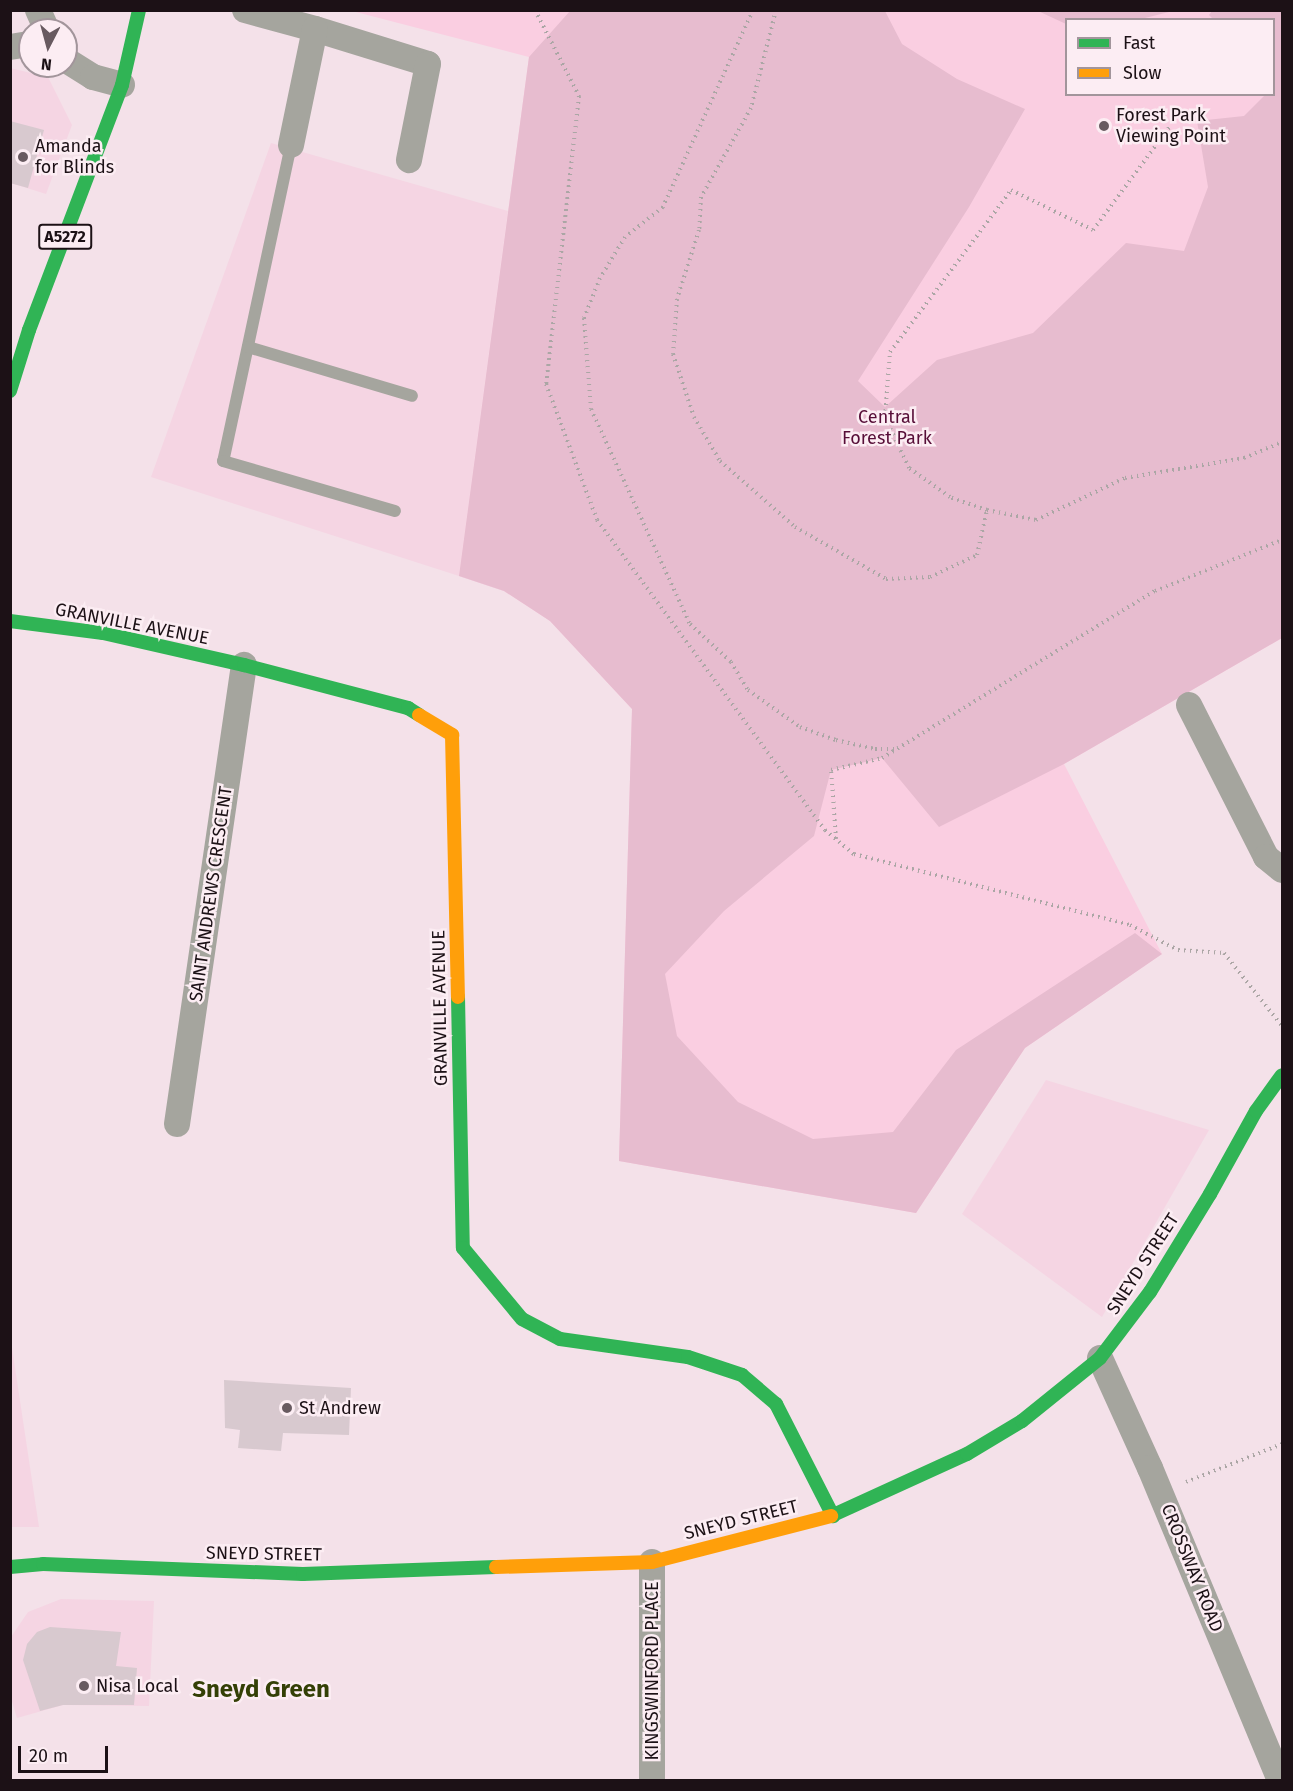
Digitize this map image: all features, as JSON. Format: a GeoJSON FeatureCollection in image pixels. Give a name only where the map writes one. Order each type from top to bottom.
{"type":"FeatureCollection","features":[{"type":"Feature","properties":{"kind":"street","name":"A5272"},"geometry":{"type":"LineString","coordinates":[[10,391],[29,330],[122,85],[139,10]]}},
{"type":"Feature","properties":{"kind":"street"},"geometry":{"type":"LineString","coordinates":[[245,10],[315,28],[428,64],[409,160]]}},
{"type":"Feature","properties":{"kind":"street"},"geometry":{"type":"LineString","coordinates":[[291,145],[315,28]]}},
{"type":"Feature","properties":{"kind":"street"},"geometry":{"type":"LineString","coordinates":[[78,68],[93,77],[122,85]]}},
{"type":"Feature","properties":{"kind":"street","name":"GRANVILLE AVENUE"},"geometry":{"type":"LineString","coordinates":[[10,621],[103,633],[244,665],[408,708],[452,735],[463,1248],[522,1318],[560,1339],[688,1357],[742,1375],[776,1404],[833,1516]]}},
{"type":"Feature","properties":{"kind":"street","name":"SAINT ANDREWS CRESCENT"},"geometry":{"type":"LineString","coordinates":[[177,1124],[244,665]]}},
{"type":"Feature","properties":{"kind":"street"},"geometry":{"type":"LineString","coordinates":[[1189,705],[1266,857],[1282,870]]}},
{"type":"Feature","properties":{"kind":"street","name":"SNEYD STREET"},"geometry":{"type":"LineString","coordinates":[[10,1567],[43,1564],[303,1574],[652,1562],[833,1516],[967,1454],[1013,1427],[1100,1358],[1150,1292],[1210,1194],[1256,1111],[1282,1075]]}},
{"type":"Feature","properties":{"kind":"street","name":"CROSSWAY ROAD"},"geometry":{"type":"LineString","coordinates":[[1100,1358],[1161,1492],[1280,1780]]}},
{"type":"Feature","properties":{"kind":"street","name":"KINGSWINFORD PLACE"},"geometry":{"type":"LineString","coordinates":[[652,1562],[652,1780]]}},
{"type":"Feature","properties":{"kind":"lane"},"geometry":{"type":"LineString","coordinates":[[291,145],[223,461],[395,511]]}},
{"type":"Feature","properties":{"kind":"lane"},"geometry":{"type":"LineString","coordinates":[[248,347],[412,396]]}},
{"type":"Feature","properties":{"kind":"path"},"geometry":{"type":"LineString","coordinates":[[535,10],[579,96],[546,384],[597,520],[825,830],[854,854],[1130,925],[1178,950],[1224,953],[1282,1026]]}},
{"type":"Feature","properties":{"kind":"path"},"geometry":{"type":"LineString","coordinates":[[753,10],[663,207],[625,237],[600,278],[584,318],[591,409],[690,624],[731,662],[748,690],[800,727],[836,740],[874,749],[897,748]]}},
{"type":"Feature","properties":{"kind":"path"},"geometry":{"type":"LineString","coordinates":[[776,10],[751,108],[701,197],[699,230],[677,299],[674,354],[694,417],[720,460],[795,527],[886,579],[930,577],[977,555],[987,510]]}},
{"type":"Feature","properties":{"kind":"path"},"geometry":{"type":"LineString","coordinates":[[1171,125],[1093,230],[1011,190],[890,352],[885,417],[909,468],[950,497],[987,510],[1036,520],[1125,478],[1244,458],[1282,442]]}},
{"type":"Feature","properties":{"kind":"path"},"geometry":{"type":"LineString","coordinates":[[836,840],[831,770],[882,758],[1155,591],[1282,540]]}},
{"type":"Feature","properties":{"kind":"path"},"geometry":{"type":"LineString","coordinates":[[1161,1492],[1282,1444]]}},
{"type":"Feature","properties":{"kind":"shaded area"},"geometry":{"type":"Polygon","coordinates":[[[10,68],[18,70],[18,78],[48,78],[72,125],[46,194],[11,183],[10,68]]]}},
{"type":"Feature","properties":{"kind":"shaded area"},"geometry":{"type":"Polygon","coordinates":[[[271,143],[508,211],[459,576],[151,477],[271,143]]]}},
{"type":"Feature","properties":{"kind":"shaded area"},"geometry":{"type":"Polygon","coordinates":[[[1046,1080],[1209,1130],[1102,1317],[962,1214],[1046,1080]]]}},
{"type":"Feature","properties":{"kind":"shaded area"},"geometry":{"type":"Polygon","coordinates":[[[11,1341],[39,1527],[11,1527],[11,1341]]]}},
{"type":"Feature","properties":{"kind":"shaded area"},"geometry":{"type":"Polygon","coordinates":[[[61,1599],[154,1601],[149,1706],[63,1705],[17,1718],[11,1698],[11,1637],[28,1612],[61,1599]]]}},
{"type":"Feature","properties":{"kind":"green space","name":"Central Forest Park"},"geometry":{"type":"Polygon","coordinates":[[[352,11],[1282,11],[1282,638],[1064,764],[1162,954],[1025,1048],[916,1213],[619,1161],[632,709],[550,621],[504,591],[459,576],[529,57],[352,11]]]}},
{"type":"Feature","properties":{"kind":"green space","name":"Central Forest Park"},"geometry":{"type":"Polygon","coordinates":[[[570,11],[885,11],[902,44],[957,79],[1025,109],[969,207],[858,381],[885,407],[937,360],[1033,333],[1126,243],[1184,251],[1208,187],[1197,121],[1244,116],[1264,96],[1275,96],[1275,18],[1212,18],[1209,15],[1212,11],[1282,11],[1282,638],[1064,764],[939,827],[882,758],[831,770],[814,836],[724,911],[665,974],[677,1036],[738,1102],[813,1139],[893,1132],[956,1050],[1135,933],[1162,954],[1025,1048],[916,1213],[619,1161],[632,709],[550,621],[504,591],[459,576],[529,57],[570,11]]]}},
{"type":"Feature","properties":{"kind":"green space"},"geometry":{"type":"Polygon","coordinates":[[[1038,11],[1173,11],[1145,18],[1065,18],[1065,24],[1038,11]]]}},
{"type":"Feature","properties":{"kind":"building","name":"Amanda for Blinds"},"geometry":{"type":"Polygon","coordinates":[[[10,121],[44,130],[28,188],[10,183],[10,121]]]}},
{"type":"Feature","properties":{"kind":"building","name":"St Andrew"},"geometry":{"type":"Polygon","coordinates":[[[224,1380],[351,1388],[349,1435],[283,1433],[281,1451],[238,1448],[240,1430],[225,1428],[224,1380]]]}},
{"type":"Feature","properties":{"kind":"building","name":"Nisa Local"},"geometry":{"type":"Polygon","coordinates":[[[50,1627],[121,1632],[116,1666],[137,1668],[134,1705],[63,1705],[40,1711],[23,1660],[27,1644],[37,1632],[50,1627]]]}},
{"type":"Feature","properties":{"kind":"traffic: fast"},"geometry":{"type":"LineString","coordinates":[[10,391],[29,330],[122,85],[139,10]]}},
{"type":"Feature","properties":{"kind":"traffic: fast"},"geometry":{"type":"LineString","coordinates":[[10,621],[103,633],[244,665],[408,708],[419,715]]}},
{"type":"Feature","properties":{"kind":"traffic: fast"},"geometry":{"type":"LineString","coordinates":[[458,997],[463,1248],[522,1319],[560,1339],[688,1357],[742,1375],[776,1404],[833,1516]]}},
{"type":"Feature","properties":{"kind":"traffic: fast"},"geometry":{"type":"LineString","coordinates":[[831,1516],[967,1454],[1022,1421],[1100,1358],[1150,1292],[1210,1194],[1256,1111],[1282,1075]]}},
{"type":"Feature","properties":{"kind":"traffic: fast"},"geometry":{"type":"LineString","coordinates":[[10,1567],[43,1564],[303,1574],[496,1567]]}},
{"type":"Feature","properties":{"kind":"traffic: slow"},"geometry":{"type":"LineString","coordinates":[[419,715],[452,735],[458,997]]}},
{"type":"Feature","properties":{"kind":"traffic: slow"},"geometry":{"type":"LineString","coordinates":[[496,1567],[652,1562],[831,1516]]}},
{"type":"Feature","properties":{"kind":"place","name":"Forest Park Viewing Point"},"geometry":{"type":"Point","coordinates":[1104,126]}},
{"type":"Feature","properties":{"kind":"place","name":"Amanda for Blinds"},"geometry":{"type":"Point","coordinates":[23,157]}},
{"type":"Feature","properties":{"kind":"place","name":"St Andrew"},"geometry":{"type":"Point","coordinates":[287,1408]}},
{"type":"Feature","properties":{"kind":"place","name":"Nisa Local"},"geometry":{"type":"Point","coordinates":[84,1686]}},
{"type":"Feature","properties":{"kind":"district","name":"Sneyd Green"},"geometry":{"type":"Point","coordinates":[261,1690]}}]}
